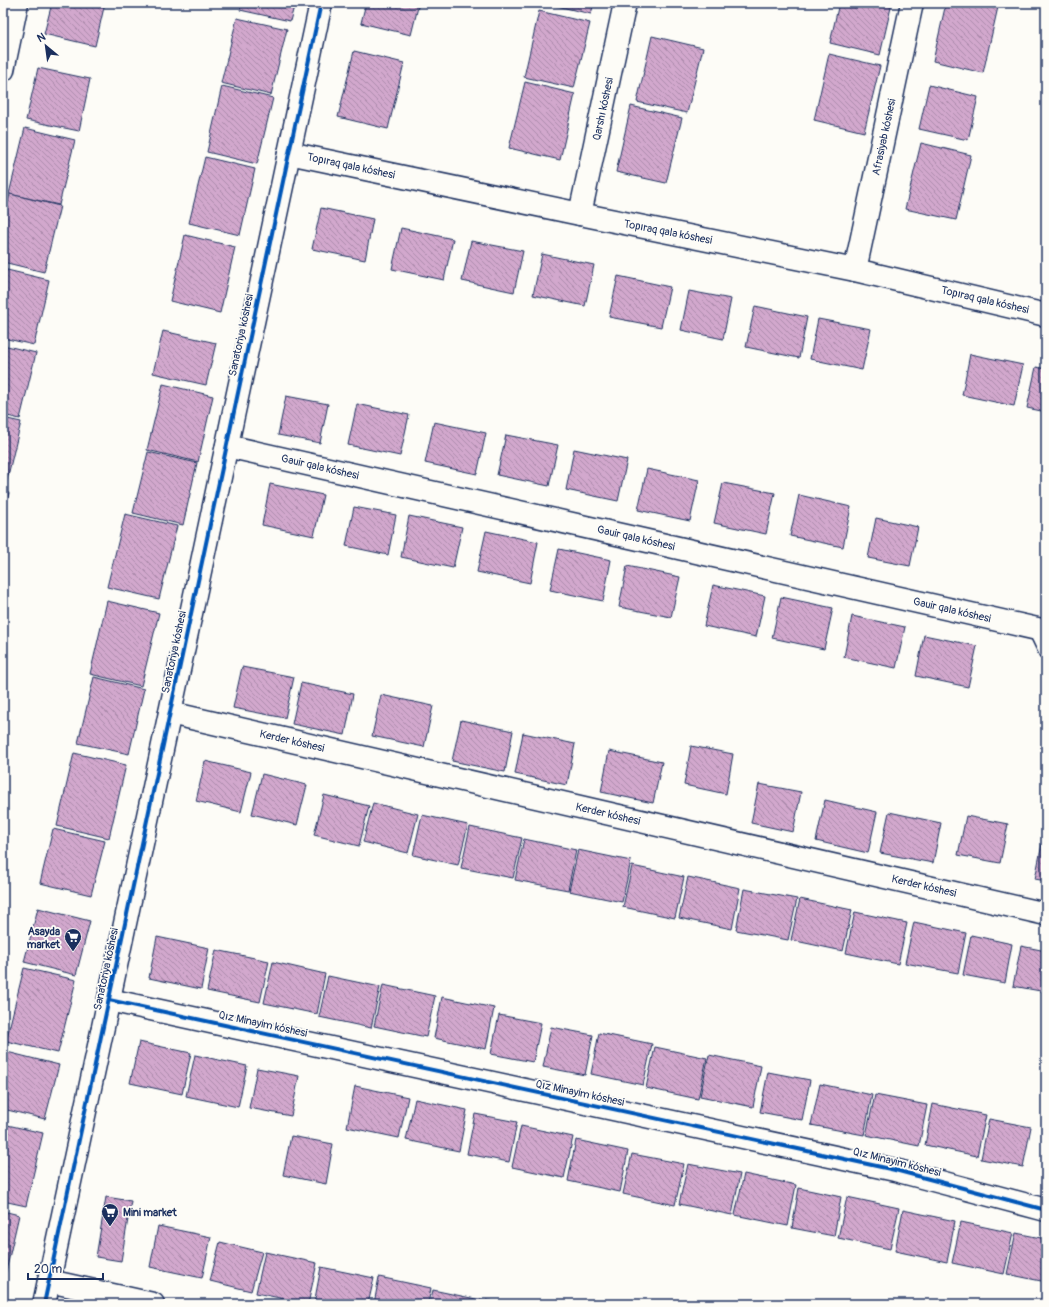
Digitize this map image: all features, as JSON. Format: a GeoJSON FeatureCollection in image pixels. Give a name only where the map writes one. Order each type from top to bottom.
{"type":"FeatureCollection","features":[{"type":"Feature","properties":{"kind":"street"},"geometry":{"type":"LineString","coordinates":[[3,70],[17,3]]}},
{"type":"Feature","properties":{"kind":"street","name":"Sanatoriya kóshesi"},"geometry":{"type":"LineString","coordinates":[[44,1304],[321,3]]}},
{"type":"Feature","properties":{"kind":"street","name":"Qarshı kóshesi"},"geometry":{"type":"LineString","coordinates":[[580,214],[625,3]]}},
{"type":"Feature","properties":{"kind":"street","name":"Afrasiyab kóshesi"},"geometry":{"type":"LineString","coordinates":[[855,270],[912,3]]}},
{"type":"Feature","properties":{"kind":"street","name":"Topıraq qala kóshesi"},"geometry":{"type":"LineString","coordinates":[[289,153],[855,270],[1046,315]]}},
{"type":"Feature","properties":{"kind":"street","name":"Gauir qala kóshesi"},"geometry":{"type":"LineString","coordinates":[[227,446],[1040,630]]}},
{"type":"Feature","properties":{"kind":"street","name":"Kerder kóshesi"},"geometry":{"type":"LineString","coordinates":[[170,713],[1046,914]]}},
{"type":"Feature","properties":{"kind":"street","name":"Qız Minayim kóshesi"},"geometry":{"type":"LineString","coordinates":[[109,1000],[895,1170],[1046,1210]]}},
{"type":"Feature","properties":{"kind":"street"},"geometry":{"type":"LineString","coordinates":[[49,1281],[153,1304]]}},
{"type":"Feature","properties":{"kind":"lane"},"geometry":{"type":"LineString","coordinates":[[1040,630],[1046,653]]}},
{"type":"Feature","properties":{"kind":"building"},"geometry":{"type":"Polygon","coordinates":[[[52,3],[105,3],[95,46],[44,34],[52,3]]]}},
{"type":"Feature","properties":{"kind":"building"},"geometry":{"type":"Polygon","coordinates":[[[242,3],[295,3],[290,21],[240,10],[242,3]]]}},
{"type":"Feature","properties":{"kind":"building"},"geometry":{"type":"Polygon","coordinates":[[[366,3],[419,3],[411,35],[361,23],[366,3]]]}},
{"type":"Feature","properties":{"kind":"building"},"geometry":{"type":"Polygon","coordinates":[[[544,3],[594,3],[591,14],[544,3]]]}},
{"type":"Feature","properties":{"kind":"building"},"geometry":{"type":"Polygon","coordinates":[[[839,3],[892,3],[880,55],[830,43],[839,3]]]}},
{"type":"Feature","properties":{"kind":"building"},"geometry":{"type":"Polygon","coordinates":[[[946,3],[981,3],[998,7],[983,73],[933,61],[946,3]]]}},
{"type":"Feature","properties":{"kind":"building"},"geometry":{"type":"Polygon","coordinates":[[[539,11],[590,23],[574,88],[524,77],[539,11]]]}},
{"type":"Feature","properties":{"kind":"building"},"geometry":{"type":"Polygon","coordinates":[[[237,18],[287,29],[271,95],[221,83],[237,18]]]}},
{"type":"Feature","properties":{"kind":"building"},"geometry":{"type":"Polygon","coordinates":[[[652,36],[703,48],[687,113],[637,102],[652,36]]]}},
{"type":"Feature","properties":{"kind":"building"},"geometry":{"type":"Polygon","coordinates":[[[354,51],[404,63],[388,129],[338,117],[354,51]]]}},
{"type":"Feature","properties":{"kind":"building"},"geometry":{"type":"Polygon","coordinates":[[[829,54],[880,66],[864,132],[814,120],[829,54]]]}},
{"type":"Feature","properties":{"kind":"building"},"geometry":{"type":"Polygon","coordinates":[[[38,68],[90,79],[79,131],[26,120],[38,68]]]}},
{"type":"Feature","properties":{"kind":"building"},"geometry":{"type":"Polygon","coordinates":[[[525,82],[575,94],[560,160],[509,148],[525,82]]]}},
{"type":"Feature","properties":{"kind":"building"},"geometry":{"type":"Polygon","coordinates":[[[929,85],[978,97],[968,140],[919,129],[929,85]]]}},
{"type":"Feature","properties":{"kind":"building"},"geometry":{"type":"Polygon","coordinates":[[[222,86],[273,98],[257,164],[207,152],[222,86]]]}},
{"type":"Feature","properties":{"kind":"building"},"geometry":{"type":"Polygon","coordinates":[[[631,106],[682,118],[666,183],[616,172],[631,106]]]}},
{"type":"Feature","properties":{"kind":"building"},"geometry":{"type":"Polygon","coordinates":[[[25,128],[75,140],[59,205],[9,194],[25,128]]]}},
{"type":"Feature","properties":{"kind":"building"},"geometry":{"type":"Polygon","coordinates":[[[921,143],[971,155],[956,220],[905,209],[921,143]]]}},
{"type":"Feature","properties":{"kind":"building"},"geometry":{"type":"Polygon","coordinates":[[[205,157],[255,169],[240,235],[189,223],[205,157]]]}},
{"type":"Feature","properties":{"kind":"building"},"geometry":{"type":"Polygon","coordinates":[[[10,194],[60,206],[44,272],[3,262],[3,222],[10,194]]]}},
{"type":"Feature","properties":{"kind":"building"},"geometry":{"type":"Polygon","coordinates":[[[321,208],[373,219],[365,260],[312,249],[321,208]]]}},
{"type":"Feature","properties":{"kind":"building"},"geometry":{"type":"Polygon","coordinates":[[[401,228],[453,239],[444,280],[392,269],[401,228]]]}},
{"type":"Feature","properties":{"kind":"building"},"geometry":{"type":"Polygon","coordinates":[[[185,235],[235,247],[220,313],[170,301],[185,235]]]}},
{"type":"Feature","properties":{"kind":"building"},"geometry":{"type":"Polygon","coordinates":[[[471,241],[523,251],[514,292],[462,281],[471,241]]]}},
{"type":"Feature","properties":{"kind":"building"},"geometry":{"type":"Polygon","coordinates":[[[542,254],[594,265],[585,306],[533,295],[542,254]]]}},
{"type":"Feature","properties":{"kind":"building"},"geometry":{"type":"Polygon","coordinates":[[[3,269],[49,280],[34,345],[3,338],[3,269]]]}},
{"type":"Feature","properties":{"kind":"building"},"geometry":{"type":"Polygon","coordinates":[[[618,276],[670,287],[661,327],[609,317],[618,276]]]}},
{"type":"Feature","properties":{"kind":"building"},"geometry":{"type":"Polygon","coordinates":[[[689,291],[731,299],[723,339],[681,330],[689,291]]]}},
{"type":"Feature","properties":{"kind":"building"},"geometry":{"type":"Polygon","coordinates":[[[755,306],[807,317],[799,358],[746,347],[755,306]]]}},
{"type":"Feature","properties":{"kind":"building"},"geometry":{"type":"Polygon","coordinates":[[[818,319],[871,329],[862,370],[810,359],[818,319]]]}},
{"type":"Feature","properties":{"kind":"building"},"geometry":{"type":"Polygon","coordinates":[[[163,331],[216,343],[206,385],[153,373],[163,331]]]}},
{"type":"Feature","properties":{"kind":"building"},"geometry":{"type":"Polygon","coordinates":[[[3,345],[36,353],[20,419],[3,415],[3,345]]]}},
{"type":"Feature","properties":{"kind":"building"},"geometry":{"type":"Polygon","coordinates":[[[970,354],[1023,365],[1014,406],[962,395],[970,354]]]}},
{"type":"Feature","properties":{"kind":"building"},"geometry":{"type":"Polygon","coordinates":[[[1036,367],[1046,369],[1046,412],[1027,408],[1036,367]]]}},
{"type":"Feature","properties":{"kind":"building"},"geometry":{"type":"Polygon","coordinates":[[[163,384],[213,396],[198,462],[147,450],[163,384]]]}},
{"type":"Feature","properties":{"kind":"building"},"geometry":{"type":"Polygon","coordinates":[[[286,396],[328,404],[320,443],[278,435],[286,396]]]}},
{"type":"Feature","properties":{"kind":"building"},"geometry":{"type":"Polygon","coordinates":[[[357,404],[409,415],[400,456],[348,445],[357,404]]]}},
{"type":"Feature","properties":{"kind":"building"},"geometry":{"type":"Polygon","coordinates":[[[3,418],[21,422],[5,488],[3,487],[3,418]]]}},
{"type":"Feature","properties":{"kind":"building"},"geometry":{"type":"Polygon","coordinates":[[[434,422],[486,433],[477,474],[425,463],[434,422]]]}},
{"type":"Feature","properties":{"kind":"building"},"geometry":{"type":"Polygon","coordinates":[[[506,435],[558,445],[549,486],[497,475],[506,435]]]}},
{"type":"Feature","properties":{"kind":"building"},"geometry":{"type":"Polygon","coordinates":[[[574,449],[627,460],[618,501],[566,490],[574,449]]]}},
{"type":"Feature","properties":{"kind":"building"},"geometry":{"type":"Polygon","coordinates":[[[148,452],[197,463],[183,525],[133,513],[148,452]]]}},
{"type":"Feature","properties":{"kind":"building"},"geometry":{"type":"Polygon","coordinates":[[[647,469],[699,480],[690,521],[638,510],[647,469]]]}},
{"type":"Feature","properties":{"kind":"building"},"geometry":{"type":"Polygon","coordinates":[[[723,483],[775,493],[766,534],[714,523],[723,483]]]}},
{"type":"Feature","properties":{"kind":"building"},"geometry":{"type":"Polygon","coordinates":[[[270,484],[323,495],[314,536],[262,525],[270,484]]]}},
{"type":"Feature","properties":{"kind":"building"},"geometry":{"type":"Polygon","coordinates":[[[3,492],[9,493],[3,518],[3,492]]]}},
{"type":"Feature","properties":{"kind":"building"},"geometry":{"type":"Polygon","coordinates":[[[799,495],[851,507],[843,547],[790,536],[799,495]]]}},
{"type":"Feature","properties":{"kind":"building"},"geometry":{"type":"Polygon","coordinates":[[[354,507],[396,515],[388,555],[346,546],[354,507]]]}},
{"type":"Feature","properties":{"kind":"building"},"geometry":{"type":"Polygon","coordinates":[[[125,514],[177,526],[159,599],[107,587],[125,514]]]}},
{"type":"Feature","properties":{"kind":"building"},"geometry":{"type":"Polygon","coordinates":[[[409,516],[462,527],[453,568],[401,557],[409,516]]]}},
{"type":"Feature","properties":{"kind":"building"},"geometry":{"type":"Polygon","coordinates":[[[876,518],[918,527],[910,566],[868,558],[876,518]]]}},
{"type":"Feature","properties":{"kind":"building"},"geometry":{"type":"Polygon","coordinates":[[[486,531],[538,542],[530,583],[477,572],[486,531]]]}},
{"type":"Feature","properties":{"kind":"building"},"geometry":{"type":"Polygon","coordinates":[[[559,549],[611,560],[603,601],[550,590],[559,549]]]}},
{"type":"Feature","properties":{"kind":"building"},"geometry":{"type":"Polygon","coordinates":[[[627,566],[680,577],[671,617],[619,607],[627,566]]]}},
{"type":"Feature","properties":{"kind":"building"},"geometry":{"type":"Polygon","coordinates":[[[713,585],[765,596],[756,637],[704,626],[713,585]]]}},
{"type":"Feature","properties":{"kind":"building"},"geometry":{"type":"Polygon","coordinates":[[[781,597],[833,608],[824,649],[772,638],[781,597]]]}},
{"type":"Feature","properties":{"kind":"building"},"geometry":{"type":"Polygon","coordinates":[[[107,601],[159,613],[141,686],[90,674],[107,601]]]}},
{"type":"Feature","properties":{"kind":"building"},"geometry":{"type":"Polygon","coordinates":[[[852,616],[905,627],[896,668],[844,657],[852,616]]]}},
{"type":"Feature","properties":{"kind":"building"},"geometry":{"type":"Polygon","coordinates":[[[924,635],[977,646],[968,687],[916,676],[924,635]]]}},
{"type":"Feature","properties":{"kind":"building"},"geometry":{"type":"Polygon","coordinates":[[[242,667],[294,677],[285,718],[233,708],[242,667]]]}},
{"type":"Feature","properties":{"kind":"building"},"geometry":{"type":"Polygon","coordinates":[[[94,677],[144,689],[129,754],[78,743],[94,677]]]}},
{"type":"Feature","properties":{"kind":"building"},"geometry":{"type":"Polygon","coordinates":[[[301,683],[353,694],[345,735],[292,724],[301,683]]]}},
{"type":"Feature","properties":{"kind":"building"},"geometry":{"type":"Polygon","coordinates":[[[381,695],[433,706],[424,747],[372,736],[381,695]]]}},
{"type":"Feature","properties":{"kind":"building"},"geometry":{"type":"Polygon","coordinates":[[[461,720],[513,731],[505,772],[452,761],[461,720]]]}},
{"type":"Feature","properties":{"kind":"building"},"geometry":{"type":"Polygon","coordinates":[[[523,733],[575,744],[567,785],[515,774],[523,733]]]}},
{"type":"Feature","properties":{"kind":"building"},"geometry":{"type":"Polygon","coordinates":[[[691,746],[733,754],[726,794],[684,785],[691,746]]]}},
{"type":"Feature","properties":{"kind":"building"},"geometry":{"type":"Polygon","coordinates":[[[609,751],[662,762],[653,803],[601,792],[609,751]]]}},
{"type":"Feature","properties":{"kind":"building"},"geometry":{"type":"Polygon","coordinates":[[[74,753],[126,765],[109,838],[57,826],[74,753]]]}},
{"type":"Feature","properties":{"kind":"building"},"geometry":{"type":"Polygon","coordinates":[[[205,761],[251,772],[241,812],[196,801],[205,761]]]}},
{"type":"Feature","properties":{"kind":"building"},"geometry":{"type":"Polygon","coordinates":[[[262,774],[307,785],[297,825],[252,814],[262,774]]]}},
{"type":"Feature","properties":{"kind":"building"},"geometry":{"type":"Polygon","coordinates":[[[759,784],[801,792],[793,832],[751,823],[759,784]]]}},
{"type":"Feature","properties":{"kind":"building"},"geometry":{"type":"Polygon","coordinates":[[[324,795],[369,806],[359,846],[314,835],[324,795]]]}},
{"type":"Feature","properties":{"kind":"building"},"geometry":{"type":"Polygon","coordinates":[[[825,800],[877,812],[868,853],[816,841],[825,800]]]}},
{"type":"Feature","properties":{"kind":"building"},"geometry":{"type":"Polygon","coordinates":[[[373,803],[418,814],[408,853],[363,842],[373,803]]]}},
{"type":"Feature","properties":{"kind":"building"},"geometry":{"type":"Polygon","coordinates":[[[889,812],[941,823],[933,863],[880,853],[889,812]]]}},
{"type":"Feature","properties":{"kind":"building"},"geometry":{"type":"Polygon","coordinates":[[[422,815],[468,825],[458,865],[413,855],[422,815]]]}},
{"type":"Feature","properties":{"kind":"building"},"geometry":{"type":"Polygon","coordinates":[[[966,816],[1008,824],[1000,863],[958,855],[966,816]]]}},
{"type":"Feature","properties":{"kind":"building"},"geometry":{"type":"Polygon","coordinates":[[[470,827],[522,838],[513,878],[461,868],[470,827]]]}},
{"type":"Feature","properties":{"kind":"building"},"geometry":{"type":"Polygon","coordinates":[[[53,829],[105,841],[91,895],[40,883],[53,829]]]}},
{"type":"Feature","properties":{"kind":"building"},"geometry":{"type":"Polygon","coordinates":[[[524,839],[576,850],[568,890],[515,880],[524,839]]]}},
{"type":"Feature","properties":{"kind":"building"},"geometry":{"type":"Polygon","coordinates":[[[1043,839],[1046,840],[1046,881],[1035,879],[1043,839]]]}},
{"type":"Feature","properties":{"kind":"building"},"geometry":{"type":"Polygon","coordinates":[[[578,850],[631,861],[622,902],[569,891],[578,850]]]}},
{"type":"Feature","properties":{"kind":"building"},"geometry":{"type":"Polygon","coordinates":[[[632,866],[684,877],[675,918],[623,907],[632,866]]]}},
{"type":"Feature","properties":{"kind":"building"},"geometry":{"type":"Polygon","coordinates":[[[688,877],[740,888],[732,929],[679,918],[688,877]]]}},
{"type":"Feature","properties":{"kind":"building"},"geometry":{"type":"Polygon","coordinates":[[[744,889],[797,899],[788,940],[736,930],[744,889]]]}},
{"type":"Feature","properties":{"kind":"building"},"geometry":{"type":"Polygon","coordinates":[[[800,899],[852,910],[843,951],[791,940],[800,899]]]}},
{"type":"Feature","properties":{"kind":"building"},"geometry":{"type":"Polygon","coordinates":[[[38,908],[90,921],[76,975],[24,962],[38,908]]]}},
{"type":"Feature","properties":{"kind":"building"},"geometry":{"type":"Polygon","coordinates":[[[855,912],[907,923],[898,964],[846,953],[855,912]]]}},
{"type":"Feature","properties":{"kind":"building"},"geometry":{"type":"Polygon","coordinates":[[[914,922],[966,933],[958,973],[905,963],[914,922]]]}},
{"type":"Feature","properties":{"kind":"building"},"geometry":{"type":"Polygon","coordinates":[[[971,935],[1012,944],[1005,983],[963,975],[971,935]]]}},
{"type":"Feature","properties":{"kind":"building"},"geometry":{"type":"Polygon","coordinates":[[[157,937],[209,948],[201,989],[149,978],[157,937]]]}},
{"type":"Feature","properties":{"kind":"building"},"geometry":{"type":"Polygon","coordinates":[[[1021,946],[1046,951],[1046,992],[1013,986],[1021,946]]]}},
{"type":"Feature","properties":{"kind":"building"},"geometry":{"type":"Polygon","coordinates":[[[216,950],[269,961],[260,1002],[207,991],[216,950]]]}},
{"type":"Feature","properties":{"kind":"building"},"geometry":{"type":"Polygon","coordinates":[[[273,962],[325,974],[317,1014],[264,1003],[273,962]]]}},
{"type":"Feature","properties":{"kind":"building"},"geometry":{"type":"Polygon","coordinates":[[[24,968],[76,980],[58,1053],[6,1041],[24,968]]]}},
{"type":"Feature","properties":{"kind":"building"},"geometry":{"type":"Polygon","coordinates":[[[328,976],[380,987],[371,1028],[319,1017],[328,976]]]}},
{"type":"Feature","properties":{"kind":"building"},"geometry":{"type":"Polygon","coordinates":[[[383,985],[435,996],[426,1037],[374,1026],[383,985]]]}},
{"type":"Feature","properties":{"kind":"building"},"geometry":{"type":"Polygon","coordinates":[[[442,997],[494,1008],[486,1049],[434,1038],[442,997]]]}},
{"type":"Feature","properties":{"kind":"building"},"geometry":{"type":"Polygon","coordinates":[[[499,1015],[541,1023],[533,1062],[491,1054],[499,1015]]]}},
{"type":"Feature","properties":{"kind":"building"},"geometry":{"type":"Polygon","coordinates":[[[551,1027],[593,1035],[585,1075],[543,1067],[551,1027]]]}},
{"type":"Feature","properties":{"kind":"building"},"geometry":{"type":"Polygon","coordinates":[[[599,1033],[652,1044],[643,1085],[591,1074],[599,1033]]]}},
{"type":"Feature","properties":{"kind":"building"},"geometry":{"type":"Polygon","coordinates":[[[139,1042],[191,1053],[182,1094],[130,1083],[139,1042]]]}},
{"type":"Feature","properties":{"kind":"building"},"geometry":{"type":"Polygon","coordinates":[[[655,1047],[707,1058],[698,1099],[646,1088],[655,1047]]]}},
{"type":"Feature","properties":{"kind":"building"},"geometry":{"type":"Polygon","coordinates":[[[7,1052],[59,1065],[45,1119],[3,1109],[3,1069],[7,1052]]]}},
{"type":"Feature","properties":{"kind":"building"},"geometry":{"type":"Polygon","coordinates":[[[195,1055],[247,1066],[238,1107],[186,1096],[195,1055]]]}},
{"type":"Feature","properties":{"kind":"building"},"geometry":{"type":"Polygon","coordinates":[[[709,1055],[761,1066],[753,1107],[700,1096],[709,1055]]]}},
{"type":"Feature","properties":{"kind":"building"},"geometry":{"type":"Polygon","coordinates":[[[257,1068],[299,1076],[291,1116],[249,1108],[257,1068]]]}},
{"type":"Feature","properties":{"kind":"building"},"geometry":{"type":"Polygon","coordinates":[[[768,1072],[810,1080],[802,1120],[760,1112],[768,1072]]]}},
{"type":"Feature","properties":{"kind":"building"},"geometry":{"type":"Polygon","coordinates":[[[820,1084],[872,1095],[864,1135],[811,1125],[820,1084]]]}},
{"type":"Feature","properties":{"kind":"building"},"geometry":{"type":"Polygon","coordinates":[[[355,1086],[408,1097],[399,1138],[347,1127],[355,1086]]]}},
{"type":"Feature","properties":{"kind":"building"},"geometry":{"type":"Polygon","coordinates":[[[875,1095],[927,1105],[919,1146],[866,1135],[875,1095]]]}},
{"type":"Feature","properties":{"kind":"building"},"geometry":{"type":"Polygon","coordinates":[[[415,1099],[467,1110],[459,1151],[406,1140],[415,1099]]]}},
{"type":"Feature","properties":{"kind":"building"},"geometry":{"type":"Polygon","coordinates":[[[933,1104],[986,1115],[977,1156],[925,1145],[933,1104]]]}},
{"type":"Feature","properties":{"kind":"building"},"geometry":{"type":"Polygon","coordinates":[[[475,1114],[517,1122],[509,1162],[467,1154],[475,1114]]]}},
{"type":"Feature","properties":{"kind":"building"},"geometry":{"type":"Polygon","coordinates":[[[989,1119],[1031,1127],[1023,1167],[981,1159],[989,1119]]]}},
{"type":"Feature","properties":{"kind":"building"},"geometry":{"type":"Polygon","coordinates":[[[3,1124],[43,1133],[26,1206],[3,1201],[3,1124]]]}},
{"type":"Feature","properties":{"kind":"building"},"geometry":{"type":"Polygon","coordinates":[[[521,1126],[573,1137],[564,1178],[512,1167],[521,1126]]]}},
{"type":"Feature","properties":{"kind":"building"},"geometry":{"type":"Polygon","coordinates":[[[291,1136],[333,1144],[326,1184],[283,1175],[291,1136]]]}},
{"type":"Feature","properties":{"kind":"building"},"geometry":{"type":"Polygon","coordinates":[[[576,1140],[628,1151],[620,1192],[568,1181],[576,1140]]]}},
{"type":"Feature","properties":{"kind":"building"},"geometry":{"type":"Polygon","coordinates":[[[1046,1149],[1046,1171],[1042,1170],[1046,1149]]]}},
{"type":"Feature","properties":{"kind":"building"},"geometry":{"type":"Polygon","coordinates":[[[632,1154],[684,1164],[675,1205],[623,1194],[632,1154]]]}},
{"type":"Feature","properties":{"kind":"building"},"geometry":{"type":"Polygon","coordinates":[[[688,1164],[740,1174],[732,1215],[679,1204],[688,1164]]]}},
{"type":"Feature","properties":{"kind":"building"},"geometry":{"type":"Polygon","coordinates":[[[744,1174],[796,1185],[788,1226],[735,1215],[744,1174]]]}},
{"type":"Feature","properties":{"kind":"building"},"geometry":{"type":"Polygon","coordinates":[[[799,1188],[841,1197],[834,1236],[792,1228],[799,1188]]]}},
{"type":"Feature","properties":{"kind":"building"},"geometry":{"type":"Polygon","coordinates":[[[106,1197],[131,1201],[121,1261],[96,1257],[106,1197]]]}},
{"type":"Feature","properties":{"kind":"building"},"geometry":{"type":"Polygon","coordinates":[[[847,1197],[899,1208],[890,1249],[838,1238],[847,1197]]]}},
{"type":"Feature","properties":{"kind":"building"},"geometry":{"type":"Polygon","coordinates":[[[903,1210],[955,1221],[947,1262],[895,1251],[903,1210]]]}},
{"type":"Feature","properties":{"kind":"building"},"geometry":{"type":"Polygon","coordinates":[[[3,1211],[19,1215],[3,1284],[3,1211]]]}},
{"type":"Feature","properties":{"kind":"building"},"geometry":{"type":"Polygon","coordinates":[[[961,1222],[1013,1233],[1004,1274],[952,1263],[961,1222]]]}},
{"type":"Feature","properties":{"kind":"building"},"geometry":{"type":"Polygon","coordinates":[[[158,1226],[211,1237],[202,1278],[150,1267],[158,1226]]]}},
{"type":"Feature","properties":{"kind":"building"},"geometry":{"type":"Polygon","coordinates":[[[1016,1233],[1046,1239],[1046,1282],[1007,1274],[1016,1233]]]}},
{"type":"Feature","properties":{"kind":"building"},"geometry":{"type":"Polygon","coordinates":[[[220,1242],[262,1252],[251,1291],[210,1281],[220,1242]]]}},
{"type":"Feature","properties":{"kind":"building"},"geometry":{"type":"Polygon","coordinates":[[[265,1252],[317,1263],[308,1304],[256,1293],[265,1252]]]}},
{"type":"Feature","properties":{"kind":"building"},"geometry":{"type":"Polygon","coordinates":[[[321,1267],[374,1278],[368,1304],[314,1304],[321,1267]]]}},
{"type":"Feature","properties":{"kind":"building"},"geometry":{"type":"Polygon","coordinates":[[[379,1277],[431,1288],[428,1304],[374,1304],[379,1277]]]}},
{"type":"Feature","properties":{"kind":"building"},"geometry":{"type":"Polygon","coordinates":[[[433,1290],[485,1301],[485,1304],[430,1304],[433,1290]]]}},
{"type":"Feature","properties":{"kind":"building"},"geometry":{"type":"Polygon","coordinates":[[[486,1300],[506,1304],[486,1304],[486,1300]]]}},
{"type":"Feature","properties":{"kind":"cycle path"},"geometry":{"type":"LineString","coordinates":[[44,1304],[321,3]]}},
{"type":"Feature","properties":{"kind":"cycle path"},"geometry":{"type":"LineString","coordinates":[[109,1000],[895,1170],[1046,1210]]}},
{"type":"Feature","properties":{"kind":"place","name":"Asayda market"},"geometry":{"type":"Point","coordinates":[73,952]}},
{"type":"Feature","properties":{"kind":"place","name":"Mini market"},"geometry":{"type":"Point","coordinates":[110,1227]}}]}
